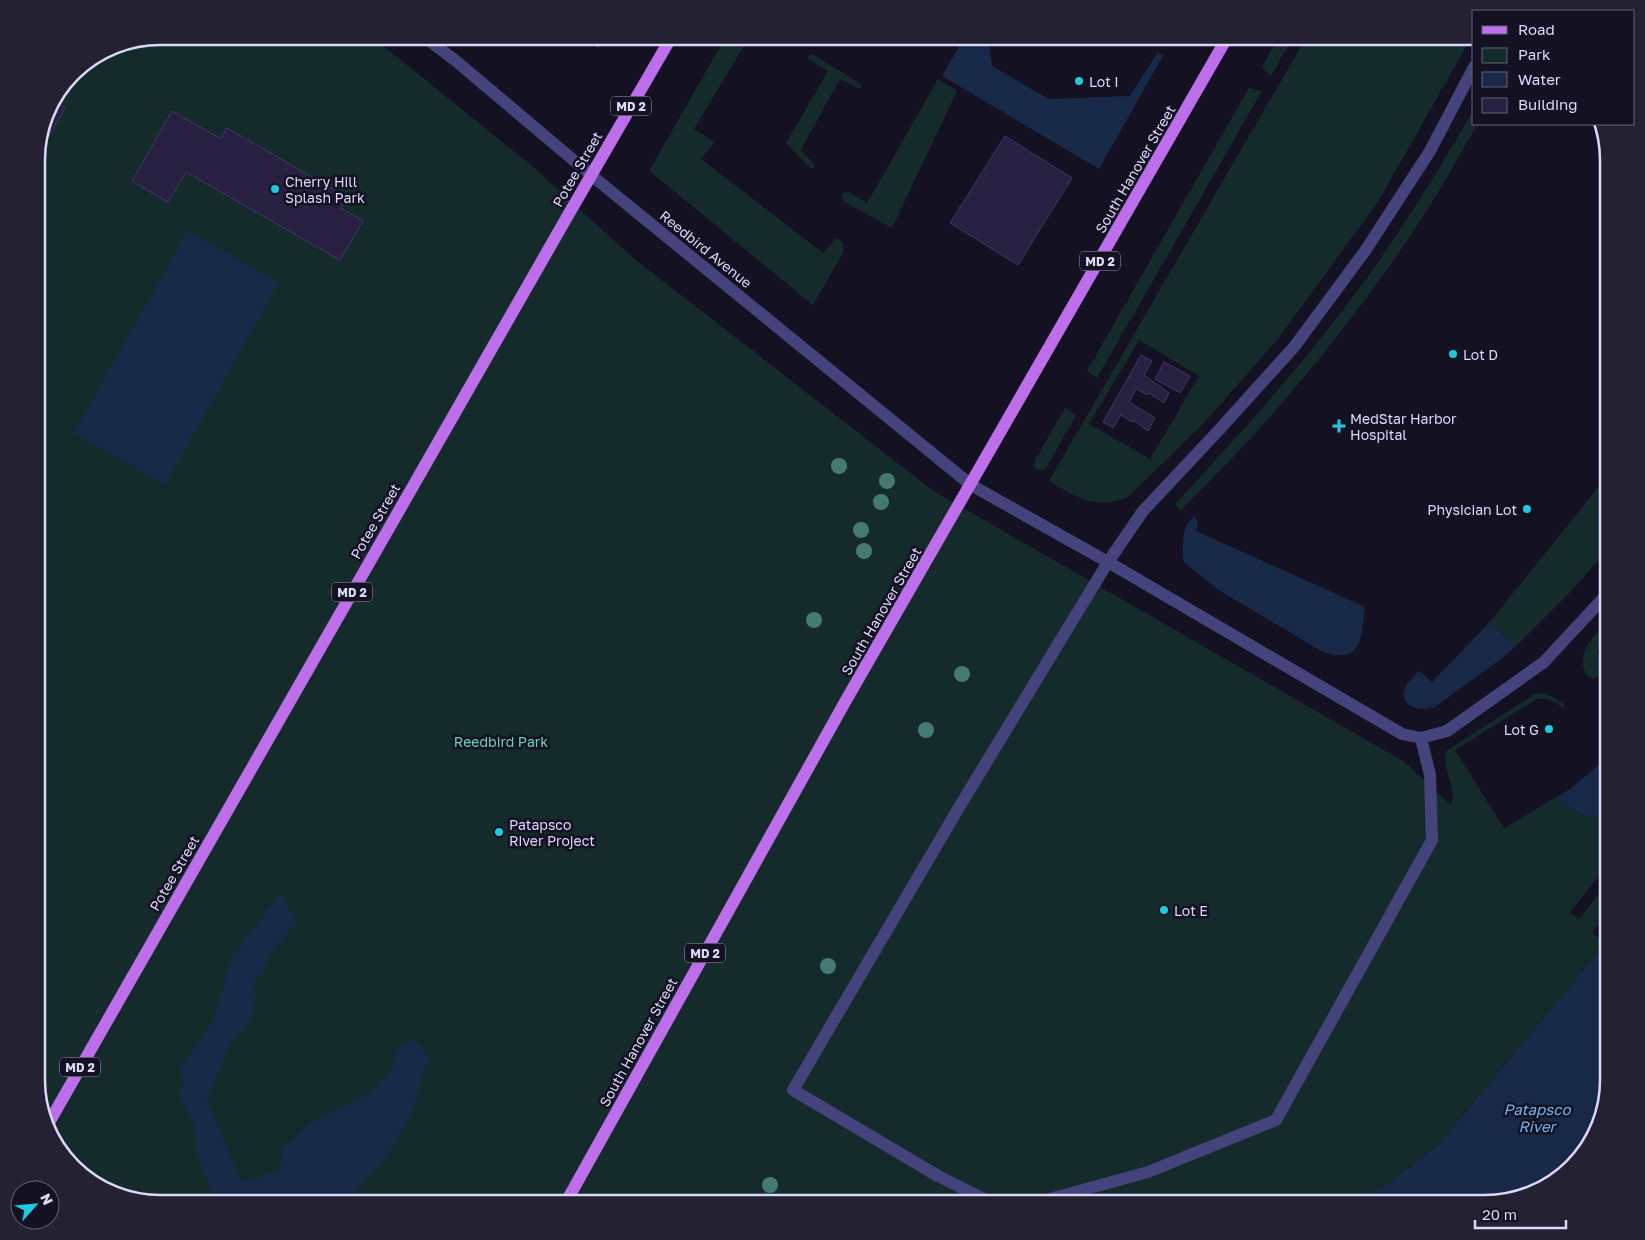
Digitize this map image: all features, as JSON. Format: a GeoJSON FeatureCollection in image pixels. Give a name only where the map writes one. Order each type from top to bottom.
{"type":"FeatureCollection","features":[{"type":"Feature","properties":{"kind":"main road","name":"Potee Street"},"geometry":{"type":"LineString","coordinates":[[52,1118],[667,45]]}},
{"type":"Feature","properties":{"kind":"main road","name":"South Hanover Street"},"geometry":{"type":"LineString","coordinates":[[570,1195],[840,711],[1223,45]]}},
{"type":"Feature","properties":{"kind":"street","name":"Reedbird Avenue"},"geometry":{"type":"LineString","coordinates":[[434,45],[971,485],[1108,562],[1402,734],[1421,738]]}},
{"type":"Feature","properties":{"kind":"street"},"geometry":{"type":"LineString","coordinates":[[976,1195],[938,1176],[793,1090],[958,809],[1108,562],[1142,511],[1294,347],[1365,251],[1430,151],[1472,71]]}},
{"type":"Feature","properties":{"kind":"street"},"geometry":{"type":"LineString","coordinates":[[1065,1195],[1148,1172],[1276,1120],[1432,840],[1430,775],[1421,738],[1447,731],[1544,662],[1600,602]]}},
{"type":"Feature","properties":{"kind":"green space","name":"Reedbird Park"},"geometry":{"type":"Polygon","coordinates":[[[152,45],[381,45],[532,166],[632,257],[932,490],[1403,761],[1451,805],[1452,792],[1445,758],[1446,751],[1535,694],[1548,695],[1565,706],[1563,708],[1551,700],[1537,699],[1455,750],[1504,828],[1558,796],[1568,806],[1581,814],[1600,817],[1600,875],[1570,912],[1579,919],[1600,892],[1600,923],[1592,932],[1600,939],[1600,950],[1437,1146],[1369,1195],[160,1195],[138,1193],[123,1189],[96,1176],[74,1156],[60,1138],[49,1110],[45,1088],[45,152],[49,130],[64,96],[79,79],[102,60],[138,47],[152,45]]]}},
{"type":"Feature","properties":{"kind":"green space"},"geometry":{"type":"Polygon","coordinates":[[[721,45],[745,45],[694,129],[715,142],[701,159],[823,253],[837,238],[843,243],[844,251],[813,305],[652,173],[650,169],[721,45]]]}},
{"type":"Feature","properties":{"kind":"green space"},"geometry":{"type":"Polygon","coordinates":[[[1274,45],[1289,45],[1271,76],[1262,67],[1274,45]]]}},
{"type":"Feature","properties":{"kind":"green space"},"geometry":{"type":"Polygon","coordinates":[[[1302,45],[1467,45],[1378,202],[1278,339],[1203,424],[1127,498],[1095,502],[1077,497],[1049,481],[1302,45]],[[1139,340],[1089,424],[1150,459],[1199,376],[1139,340]]]}},
{"type":"Feature","properties":{"kind":"green space"},"geometry":{"type":"Polygon","coordinates":[[[812,54],[861,84],[862,87],[858,88],[840,79],[801,150],[815,165],[814,168],[810,168],[786,143],[828,71],[808,59],[809,55],[812,54]]]}},
{"type":"Feature","properties":{"kind":"green space"},"geometry":{"type":"Polygon","coordinates":[[[938,79],[957,91],[892,228],[843,201],[842,195],[849,192],[867,203],[938,79]]]}},
{"type":"Feature","properties":{"kind":"green space"},"geometry":{"type":"Polygon","coordinates":[[[1249,88],[1262,91],[1097,378],[1087,371],[1249,88]]]}},
{"type":"Feature","properties":{"kind":"green space"},"geometry":{"type":"Polygon","coordinates":[[[1472,112],[1472,125],[1477,125],[1429,207],[1368,296],[1279,407],[1181,510],[1175,504],[1286,381],[1365,280],[1414,208],[1472,112]]]}},
{"type":"Feature","properties":{"kind":"green space"},"geometry":{"type":"Polygon","coordinates":[[[1065,408],[1076,415],[1045,470],[1037,470],[1034,467],[1035,460],[1065,408]]]}},
{"type":"Feature","properties":{"kind":"green space"},"geometry":{"type":"Polygon","coordinates":[[[1600,485],[1600,558],[1573,589],[1514,648],[1507,637],[1488,624],[1600,485]]]}},
{"type":"Feature","properties":{"kind":"green space"},"geometry":{"type":"Polygon","coordinates":[[[1600,630],[1600,648],[1597,650],[1600,658],[1600,675],[1594,679],[1586,675],[1583,666],[1585,651],[1600,630]]]}},
{"type":"Feature","properties":{"kind":"water"},"geometry":{"type":"Polygon","coordinates":[[[960,45],[989,45],[992,66],[1049,99],[1130,96],[1157,53],[1163,56],[1099,169],[942,76],[960,45]]]}},
{"type":"Feature","properties":{"kind":"water"},"geometry":{"type":"Polygon","coordinates":[[[188,231],[279,282],[165,485],[74,433],[188,231]]]}},
{"type":"Feature","properties":{"kind":"water"},"geometry":{"type":"Polygon","coordinates":[[[1195,517],[1198,523],[1196,531],[1365,607],[1358,646],[1346,655],[1323,652],[1217,589],[1184,562],[1185,530],[1188,522],[1195,517]]]}},
{"type":"Feature","properties":{"kind":"water"},"geometry":{"type":"Polygon","coordinates":[[[1488,624],[1507,637],[1514,648],[1435,707],[1423,709],[1407,703],[1404,699],[1406,686],[1419,671],[1432,682],[1488,624]]]}},
{"type":"Feature","properties":{"kind":"water"},"geometry":{"type":"Polygon","coordinates":[[[1600,764],[1600,817],[1581,814],[1568,806],[1558,796],[1570,789],[1600,764]]]}},
{"type":"Feature","properties":{"kind":"water"},"geometry":{"type":"Polygon","coordinates":[[[281,894],[298,922],[266,958],[266,970],[254,983],[256,1000],[249,1023],[229,1045],[207,1100],[242,1183],[280,1170],[282,1150],[312,1122],[372,1092],[392,1069],[399,1046],[414,1039],[429,1056],[410,1117],[383,1162],[350,1195],[213,1195],[197,1156],[195,1126],[179,1096],[184,1081],[179,1071],[212,1023],[233,955],[281,894]]]}},
{"type":"Feature","properties":{"kind":"water","name":"Patapsco River"},"geometry":{"type":"Polygon","coordinates":[[[1600,950],[1599,1095],[1594,1117],[1585,1138],[1576,1150],[1549,1176],[1515,1191],[1485,1195],[1369,1195],[1437,1146],[1600,950]]]}},
{"type":"Feature","properties":{"kind":"building"},"geometry":{"type":"Polygon","coordinates":[[[59,104],[65,108],[47,139],[59,104]]]}},
{"type":"Feature","properties":{"kind":"building","name":"Cherry Hill Splash Park"},"geometry":{"type":"Polygon","coordinates":[[[172,111],[221,139],[227,128],[347,197],[341,208],[363,221],[340,260],[186,172],[168,202],[132,181],[172,111]]]}},
{"type":"Feature","properties":{"kind":"building"},"geometry":{"type":"Polygon","coordinates":[[[1005,136],[1072,178],[1018,265],[950,223],[1005,136]]]}},
{"type":"Feature","properties":{"kind":"building"},"geometry":{"type":"Polygon","coordinates":[[[1141,355],[1152,361],[1144,375],[1169,393],[1164,403],[1149,393],[1148,395],[1136,389],[1129,402],[1155,418],[1148,431],[1133,420],[1132,422],[1121,415],[1113,428],[1103,422],[1141,355]]]}},
{"type":"Feature","properties":{"kind":"building"},"geometry":{"type":"Polygon","coordinates":[[[1164,362],[1190,376],[1180,393],[1155,379],[1164,362]]]}},
{"type":"Feature","properties":{"kind":"place","name":"Lot I"},"geometry":{"type":"Point","coordinates":[1079,81]}},
{"type":"Feature","properties":{"kind":"place","name":"Cherry Hill Splash Park"},"geometry":{"type":"Point","coordinates":[275,189]}},
{"type":"Feature","properties":{"kind":"place","name":"Lot D"},"geometry":{"type":"Point","coordinates":[1453,354]}},
{"type":"Feature","properties":{"kind":"place","name":"MedStar Harbor Hospital"},"geometry":{"type":"Point","coordinates":[1339,426]}},
{"type":"Feature","properties":{"kind":"place","name":"Physician Lot"},"geometry":{"type":"Point","coordinates":[1527,509]}},
{"type":"Feature","properties":{"kind":"place","name":"Lot G"},"geometry":{"type":"Point","coordinates":[1549,729]}},
{"type":"Feature","properties":{"kind":"place","name":"Patapsco River Project"},"geometry":{"type":"Point","coordinates":[499,832]}},
{"type":"Feature","properties":{"kind":"place","name":"Lot E"},"geometry":{"type":"Point","coordinates":[1164,910]}}]}
